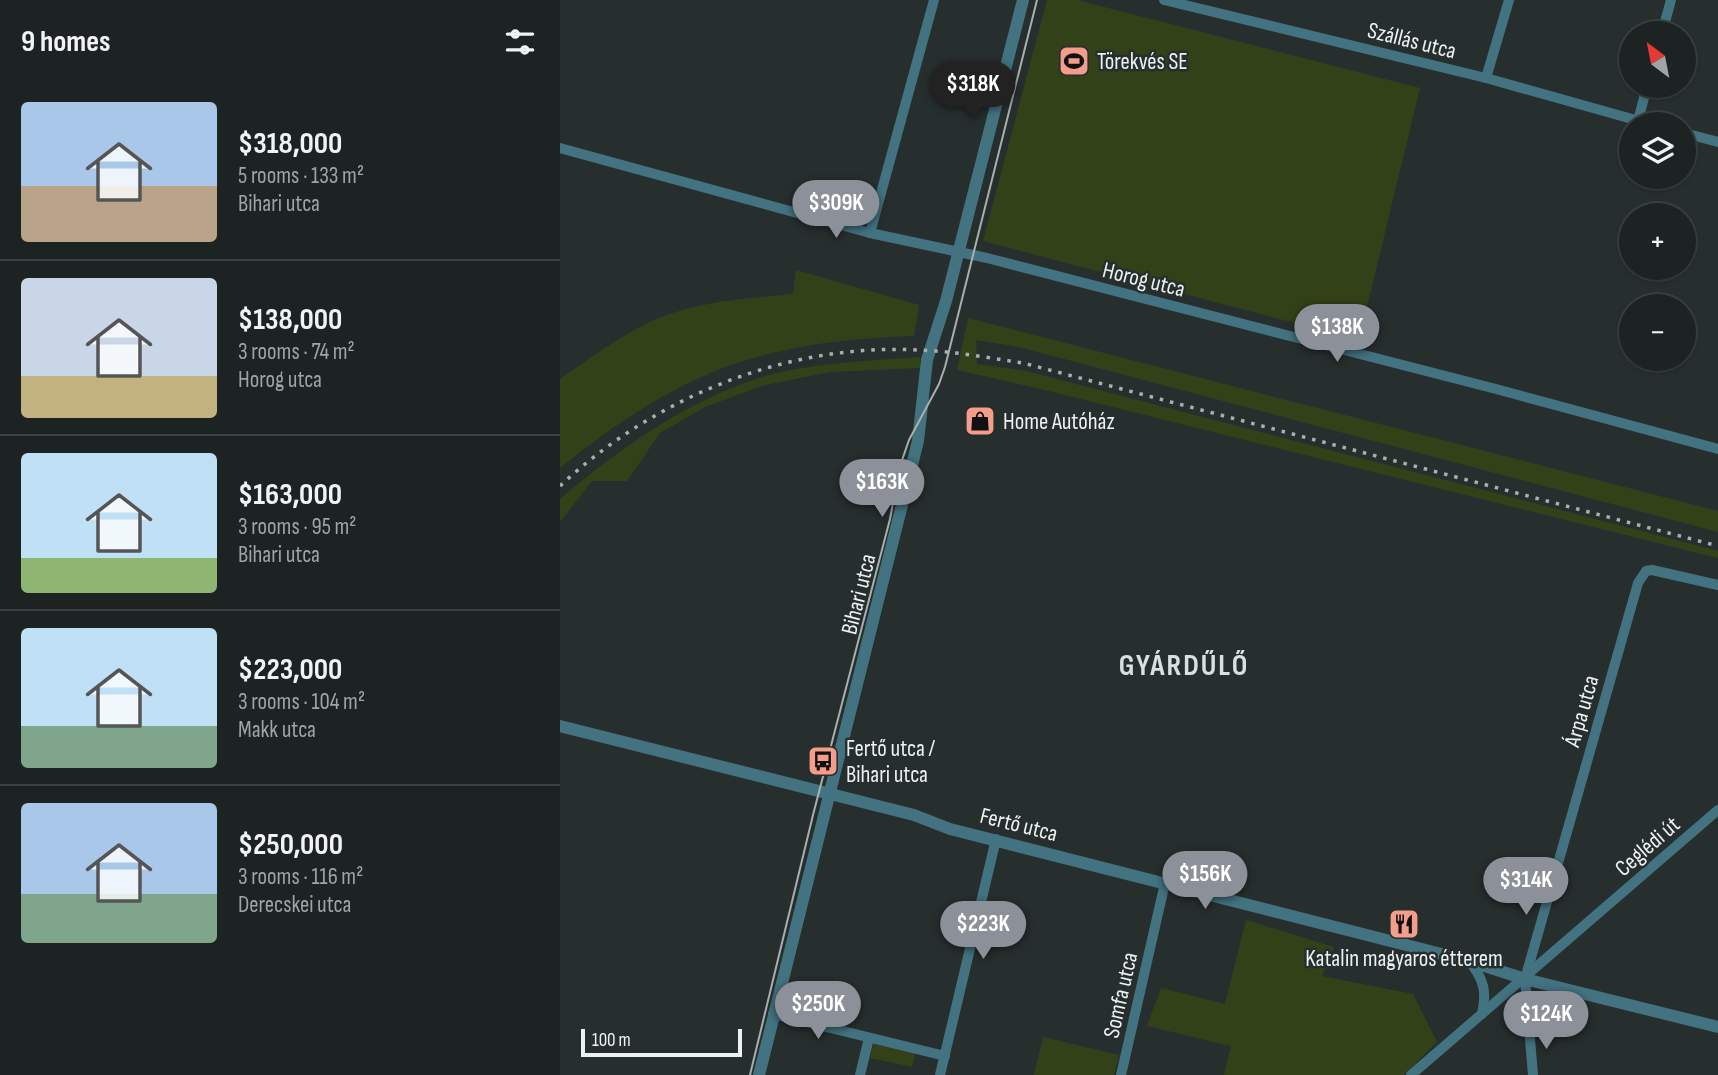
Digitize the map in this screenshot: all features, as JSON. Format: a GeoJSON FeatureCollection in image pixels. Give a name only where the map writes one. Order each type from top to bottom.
{"type":"FeatureCollection","features":[{"type":"Feature","properties":{"kind":"street"},"geometry":{"type":"LineString","coordinates":[[870,233],[933,0]]}},
{"type":"Feature","properties":{"kind":"street","name":"Bihari utca"},"geometry":{"type":"LineString","coordinates":[[759,1075],[918,441],[927,360],[940,320],[1023,0]]}},
{"type":"Feature","properties":{"kind":"street","name":"Szállás utca"},"geometry":{"type":"LineString","coordinates":[[1164,0],[1486,78],[1619,116]]}},
{"type":"Feature","properties":{"kind":"street"},"geometry":{"type":"LineString","coordinates":[[1486,78],[1510,0]]}},
{"type":"Feature","properties":{"kind":"street"},"geometry":{"type":"LineString","coordinates":[[1665,21],[1671,0]]}},
{"type":"Feature","properties":{"kind":"street"},"geometry":{"type":"LineString","coordinates":[[1696,136],[1718,142]]}},
{"type":"Feature","properties":{"kind":"street","name":"Horog utca"},"geometry":{"type":"LineString","coordinates":[[560,148],[870,233],[958,251],[1718,449]]}},
{"type":"Feature","properties":{"kind":"street","name":"Árpa utca"},"geometry":{"type":"LineString","coordinates":[[1524,979],[1638,583],[1646,571],[1656,570],[1718,585]]}},
{"type":"Feature","properties":{"kind":"street","name":"Fertő utca"},"geometry":{"type":"LineString","coordinates":[[560,726],[914,815],[950,829],[1718,1027]]}},
{"type":"Feature","properties":{"kind":"street","name":"Ceglédi út"},"geometry":{"type":"LineString","coordinates":[[1411,1075],[1718,810]]}},
{"type":"Feature","properties":{"kind":"street"},"geometry":{"type":"LineString","coordinates":[[940,1075],[996,839]]}},
{"type":"Feature","properties":{"kind":"street","name":"Somfa utca"},"geometry":{"type":"LineString","coordinates":[[1121,1075],[1165,883]]}},
{"type":"Feature","properties":{"kind":"street"},"geometry":{"type":"LineString","coordinates":[[1469,961],[1483,981],[1485,1001],[1482,1014]]}},
{"type":"Feature","properties":{"kind":"street"},"geometry":{"type":"LineString","coordinates":[[1524,979],[1533,1075]]}},
{"type":"Feature","properties":{"kind":"street"},"geometry":{"type":"LineString","coordinates":[[774,1014],[945,1056]]}},
{"type":"Feature","properties":{"kind":"street"},"geometry":{"type":"LineString","coordinates":[[860,1075],[869,1038]]}},
{"type":"Feature","properties":{"kind":"green space"},"geometry":{"type":"Polygon","coordinates":[[[1047,0],[1077,0],[1420,88],[1359,340],[983,241],[1047,0]]]}},
{"type":"Feature","properties":{"kind":"green space"},"geometry":{"type":"Polygon","coordinates":[[[796,270],[919,305],[914,336],[811,345],[724,368],[650,404],[560,468],[560,379],[616,341],[661,317],[719,302],[793,294],[796,270]]]}},
{"type":"Feature","properties":{"kind":"green space"},"geometry":{"type":"Polygon","coordinates":[[[968,318],[1718,511],[1718,532],[1019,347],[976,340],[977,364],[1026,371],[1718,551],[1718,558],[957,370],[968,318]]]}},
{"type":"Feature","properties":{"kind":"green space"},"geometry":{"type":"Polygon","coordinates":[[[920,357],[920,368],[830,372],[761,386],[705,407],[660,433],[627,481],[592,481],[560,522],[560,499],[628,446],[702,401],[756,379],[795,369],[920,357]]]}},
{"type":"Feature","properties":{"kind":"green space"},"geometry":{"type":"Polygon","coordinates":[[[1246,920],[1334,947],[1322,976],[1413,994],[1437,1042],[1404,1075],[1224,1075],[1231,1046],[1147,1026],[1161,988],[1225,1004],[1246,920]]]}},
{"type":"Feature","properties":{"kind":"green space"},"geometry":{"type":"Polygon","coordinates":[[[1043,1037],[1119,1055],[1114,1075],[1034,1075],[1043,1037]]]}},
{"type":"Feature","properties":{"kind":"green space"},"geometry":{"type":"Polygon","coordinates":[[[874,1042],[916,1051],[912,1067],[870,1058],[874,1042]]]}},
{"type":"Feature","properties":{"kind":"tram line"},"geometry":{"type":"LineString","coordinates":[[750,1075],[813,815],[890,519],[900,466],[909,440],[939,384],[945,367],[1037,0]]}},
{"type":"Feature","properties":{"kind":"railway"},"geometry":{"type":"LineString","coordinates":[[560,486],[597,454],[638,426],[680,402],[726,382],[772,366],[820,356],[869,350],[918,350],[1023,363],[1718,546]]}},
{"type":"Feature","properties":{"kind":"place","name":"Törekvés SE"},"geometry":{"type":"Point","coordinates":[1074,61]}},
{"type":"Feature","properties":{"kind":"place","name":"Home Autóház"},"geometry":{"type":"Point","coordinates":[980,421]}},
{"type":"Feature","properties":{"kind":"place","name":"Fertő utca / Bihari utca"},"geometry":{"type":"Point","coordinates":[823,761]}},
{"type":"Feature","properties":{"kind":"place","name":"Katalin magyaros étterem"},"geometry":{"type":"Point","coordinates":[1404,924]}},
{"type":"Feature","properties":{"kind":"district","name":"GYÁRDŰLŐ"},"geometry":{"type":"Point","coordinates":[1184,665]}}]}
